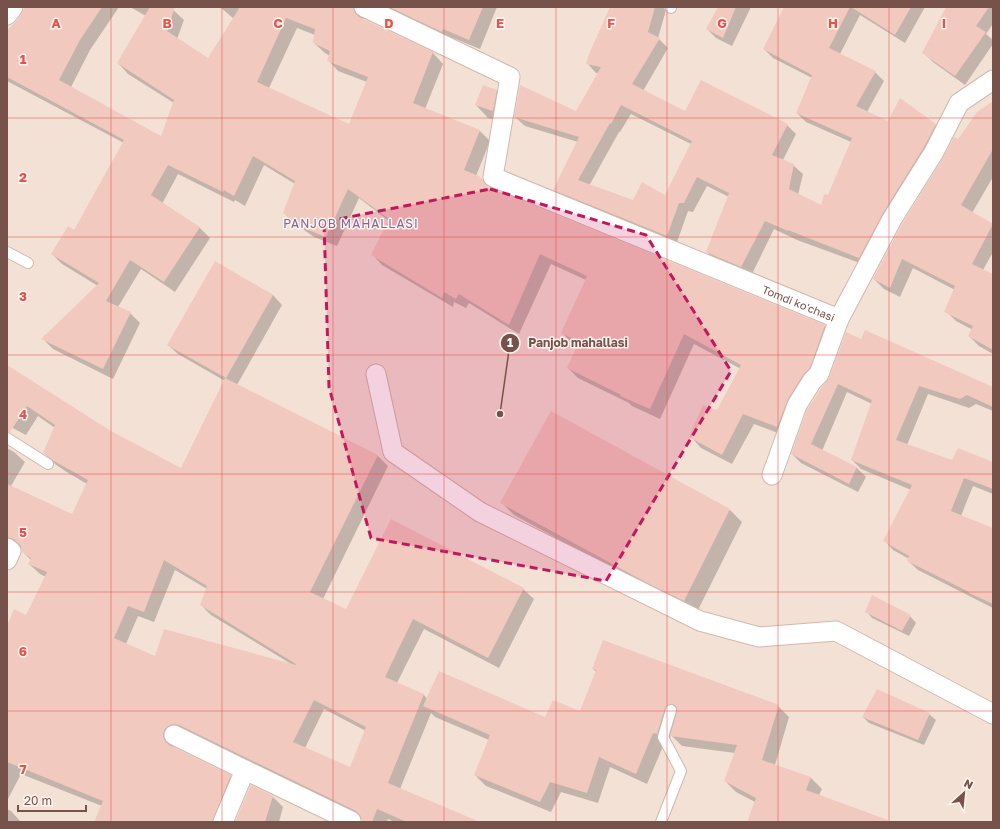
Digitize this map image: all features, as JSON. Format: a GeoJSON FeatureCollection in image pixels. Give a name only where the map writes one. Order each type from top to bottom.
{"type":"FeatureCollection","features":[{"type":"Feature","properties":{"kind":"street"},"geometry":{"type":"LineString","coordinates":[[7,15],[13,7]]}},
{"type":"Feature","properties":{"kind":"street","name":"Tomdi ko'chasi"},"geometry":{"type":"LineString","coordinates":[[364,7],[510,77],[493,177],[839,319],[892,219],[934,152],[959,104],[993,80]]}},
{"type":"Feature","properties":{"kind":"street"},"geometry":{"type":"LineString","coordinates":[[772,475],[797,405],[812,381],[819,374],[839,319]]}},
{"type":"Feature","properties":{"kind":"street"},"geometry":{"type":"LineString","coordinates":[[376,374],[393,452],[480,512],[700,621],[759,637],[836,631],[993,714]]}},
{"type":"Feature","properties":{"kind":"street"},"geometry":{"type":"LineString","coordinates":[[7,548],[11,551],[7,560]]}},
{"type":"Feature","properties":{"kind":"street"},"geometry":{"type":"LineString","coordinates":[[174,735],[326,808],[351,822]]}},
{"type":"Feature","properties":{"kind":"street"},"geometry":{"type":"LineString","coordinates":[[223,822],[245,770]]}},
{"type":"Feature","properties":{"kind":"lane"},"geometry":{"type":"LineString","coordinates":[[7,252],[28,262]]}},
{"type":"Feature","properties":{"kind":"lane"},"geometry":{"type":"LineString","coordinates":[[7,438],[48,464]]}},
{"type":"Feature","properties":{"kind":"lane"},"geometry":{"type":"LineString","coordinates":[[661,822],[681,771],[663,737],[671,710]]}},
{"type":"Feature","properties":{"kind":"highlighted area"},"geometry":{"type":"Polygon","coordinates":[[[490,189],[646,235],[731,371],[606,581],[371,538],[329,387],[324,222],[490,189]]]}},
{"type":"Feature","properties":{"kind":"shaded area","name":"PANJOB MAHALLASI"},"geometry":{"type":"Polygon","coordinates":[[[7,7],[993,7],[993,822],[7,822],[7,7]]]}},
{"type":"Feature","properties":{"kind":"building"},"geometry":{"type":"Polygon","coordinates":[[[25,7],[102,7],[80,40],[59,80],[161,136],[174,100],[117,63],[150,7],[175,7],[167,31],[208,58],[240,7],[353,7],[355,13],[359,17],[433,52],[413,103],[480,130],[464,170],[479,176],[489,187],[825,325],[810,368],[803,375],[788,399],[777,427],[743,414],[722,455],[689,437],[703,405],[717,410],[741,365],[684,334],[650,409],[620,396],[621,395],[567,368],[579,342],[561,333],[587,276],[540,254],[509,325],[459,294],[456,299],[444,292],[442,298],[371,255],[389,219],[348,189],[326,237],[301,227],[283,213],[295,181],[253,156],[234,196],[168,165],[151,195],[200,227],[164,282],[130,260],[106,301],[131,312],[103,369],[41,339],[99,283],[51,254],[68,226],[74,230],[124,140],[7,77],[7,30],[16,22],[25,7]],[[286,18],[257,82],[349,124],[368,77],[327,61],[330,51],[313,43],[315,29],[286,18]]]}},
{"type":"Feature","properties":{"kind":"building"},"geometry":{"type":"Polygon","coordinates":[[[389,7],[483,7],[469,40],[443,29],[442,32],[389,7]]]}},
{"type":"Feature","properties":{"kind":"building"},"geometry":{"type":"Polygon","coordinates":[[[610,7],[655,7],[648,32],[660,38],[632,84],[685,111],[701,80],[788,124],[772,155],[794,164],[789,189],[821,205],[824,194],[828,195],[852,138],[796,113],[812,75],[763,49],[784,7],[850,7],[829,48],[876,71],[856,106],[888,121],[900,98],[936,124],[924,147],[883,213],[859,258],[765,221],[741,267],[706,252],[729,193],[697,177],[684,203],[679,203],[667,236],[553,190],[579,137],[514,117],[520,85],[576,111],[601,67],[586,64],[610,7]],[[621,105],[578,180],[633,200],[642,182],[665,195],[692,141],[621,105]]]}},
{"type":"Feature","properties":{"kind":"building"},"geometry":{"type":"Polygon","coordinates":[[[718,7],[736,7],[723,38],[706,29],[718,7]]]}},
{"type":"Feature","properties":{"kind":"building"},"geometry":{"type":"Polygon","coordinates":[[[851,7],[911,7],[895,35],[851,7]]]}},
{"type":"Feature","properties":{"kind":"building"},"geometry":{"type":"Polygon","coordinates":[[[946,7],[989,7],[976,26],[986,32],[955,76],[922,53],[946,7]]]}},
{"type":"Feature","properties":{"kind":"building"},"geometry":{"type":"Polygon","coordinates":[[[483,85],[497,90],[493,111],[475,105],[483,85]]]}},
{"type":"Feature","properties":{"kind":"building"},"geometry":{"type":"Polygon","coordinates":[[[993,101],[993,149],[961,205],[993,224],[972,264],[993,274],[993,350],[968,336],[973,326],[944,312],[955,286],[902,259],[890,288],[873,279],[902,224],[943,158],[954,137],[958,139],[977,112],[993,101]]]}},
{"type":"Feature","properties":{"kind":"building"},"geometry":{"type":"Polygon","coordinates":[[[215,261],[273,295],[226,378],[167,345],[215,261]]]}},
{"type":"Feature","properties":{"kind":"building"},"geometry":{"type":"Polygon","coordinates":[[[865,330],[993,387],[993,407],[967,395],[960,399],[919,386],[896,440],[952,460],[958,448],[993,462],[993,489],[964,478],[951,511],[993,528],[993,604],[907,561],[909,556],[883,541],[912,485],[851,460],[872,400],[838,384],[811,444],[857,467],[849,484],[791,454],[807,410],[829,378],[846,332],[861,339],[865,330]]]}},
{"type":"Feature","properties":{"kind":"building"},"geometry":{"type":"Polygon","coordinates":[[[7,365],[111,431],[181,468],[225,378],[378,455],[310,592],[346,609],[391,519],[524,588],[488,658],[413,619],[385,677],[424,694],[388,783],[480,822],[407,822],[377,809],[372,822],[365,822],[356,811],[179,725],[174,724],[168,726],[164,730],[163,736],[169,745],[231,775],[212,822],[94,822],[103,801],[7,762],[7,626],[14,609],[26,615],[47,572],[28,564],[31,558],[22,552],[21,546],[14,539],[7,537],[7,484],[72,514],[88,480],[54,461],[43,453],[55,425],[27,406],[10,432],[7,432],[7,365]],[[164,560],[144,612],[128,606],[114,638],[155,656],[164,629],[296,665],[200,605],[207,586],[164,560]],[[314,700],[293,742],[350,767],[366,727],[314,700]]]}},
{"type":"Feature","properties":{"kind":"building"},"geometry":{"type":"Polygon","coordinates":[[[551,411],[730,509],[684,601],[651,585],[500,503],[551,411]]]}},
{"type":"Feature","properties":{"kind":"building"},"geometry":{"type":"Polygon","coordinates":[[[872,595],[911,615],[902,631],[865,612],[872,595]]]}},
{"type":"Feature","properties":{"kind":"building"},"geometry":{"type":"Polygon","coordinates":[[[603,640],[779,705],[762,760],[811,777],[806,790],[888,820],[888,822],[747,822],[756,798],[724,781],[737,745],[670,736],[677,711],[676,706],[672,704],[667,705],[665,708],[657,734],[653,733],[636,774],[599,757],[587,793],[550,782],[540,802],[474,775],[490,735],[423,706],[439,671],[545,717],[553,700],[580,711],[596,670],[592,669],[603,640]]]}},
{"type":"Feature","properties":{"kind":"building"},"geometry":{"type":"Polygon","coordinates":[[[877,689],[930,713],[918,740],[862,717],[877,689]]]}},
{"type":"Feature","properties":{"kind":"building"},"geometry":{"type":"Polygon","coordinates":[[[251,785],[273,796],[265,822],[235,822],[251,785]]]}},
{"type":"Feature","properties":{"kind":"place","name":"Panjob mahallasi"},"geometry":{"type":"Point","coordinates":[500,414]}},
{"type":"Feature","properties":{"kind":"district","name":"PANJOB MAHALLASI"},"geometry":{"type":"Point","coordinates":[351,223]}}]}
